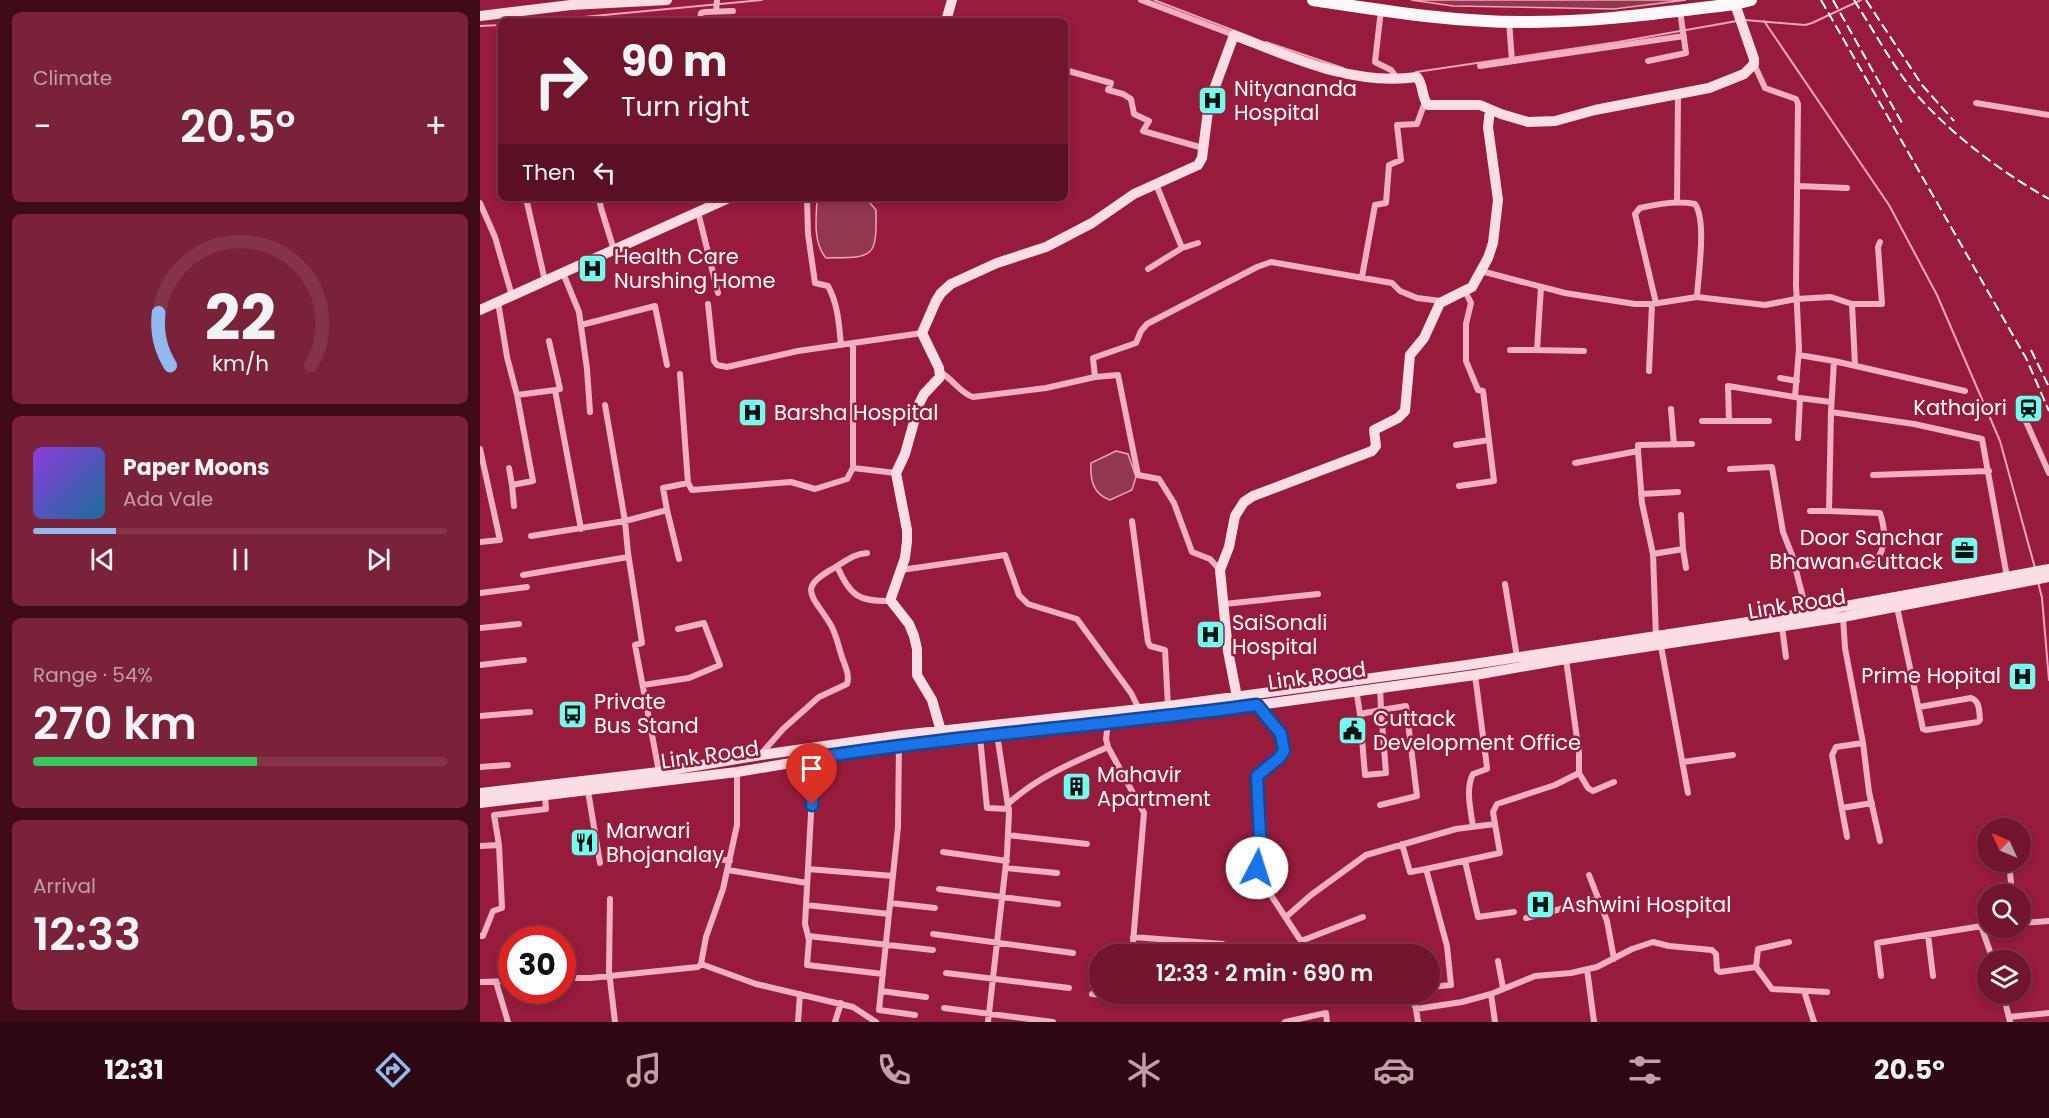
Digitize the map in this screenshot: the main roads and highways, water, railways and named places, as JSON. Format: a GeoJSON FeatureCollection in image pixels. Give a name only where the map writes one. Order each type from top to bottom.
{"type":"FeatureCollection","features":[{"type":"Feature","properties":{"kind":"main road"},"geometry":{"type":"LineString","coordinates":[[480,16],[571,3],[667,0]]}},
{"type":"Feature","properties":{"kind":"main road"},"geometry":{"type":"LineString","coordinates":[[947,18],[952,0]]}},
{"type":"Feature","properties":{"kind":"main road"},"geometry":{"type":"LineString","coordinates":[[1313,0],[1463,19],[1530,22],[1614,18],[1680,10],[1739,14]]}},
{"type":"Feature","properties":{"kind":"main road"},"geometry":{"type":"LineString","coordinates":[[1739,14],[1751,0]]}},
{"type":"Feature","properties":{"kind":"main road"},"geometry":{"type":"LineString","coordinates":[[941,731],[932,700],[917,675],[917,650],[914,636],[909,624],[891,601],[905,558],[907,530],[896,472],[905,454],[919,404],[924,394],[938,381],[940,372],[922,333],[936,301],[951,284],[997,263],[1046,247],[1092,223],[1134,194],[1198,165],[1201,161],[1209,103],[1234,35],[1340,74],[1371,79],[1417,77],[1428,105],[1480,105],[1490,111],[1527,122],[1540,122],[1678,96],[1726,83],[1744,74],[1754,64],[1754,59],[1739,14]]}},
{"type":"Feature","properties":{"kind":"main road"},"geometry":{"type":"LineString","coordinates":[[1237,697],[1228,651],[1220,570],[1229,547],[1235,516],[1247,499],[1375,449],[1374,430],[1406,411],[1410,355],[1424,338],[1441,301],[1472,287],[1493,243],[1498,200],[1488,127],[1490,111]]}},
{"type":"Feature","properties":{"kind":"main road"},"geometry":{"type":"LineString","coordinates":[[480,310],[722,201]]}},
{"type":"Feature","properties":{"kind":"main road","name":"Link Road"},"geometry":{"type":"LineString","coordinates":[[480,794],[659,772],[761,754],[941,731],[1114,719],[1164,718],[1257,705],[1355,685],[1517,657],[1782,627],[1843,617],[2046,574]]}},
{"type":"Feature","properties":{"kind":"main road","name":"Link Road"},"geometry":{"type":"LineString","coordinates":[[480,803],[736,772],[899,745],[1114,719],[1139,709],[1355,685],[1380,687],[1475,675],[2007,577],[2024,578]]}},
{"type":"Feature","properties":{"kind":"waterway"},"geometry":{"type":"LineString","coordinates":[[573,18],[762,0]]}},
{"type":"Feature","properties":{"kind":"waterway"},"geometry":{"type":"LineString","coordinates":[[1154,0],[1235,31]]}},
{"type":"Feature","properties":{"kind":"waterway"},"geometry":{"type":"LineString","coordinates":[[1745,20],[1805,25],[1861,0]]}},
{"type":"Feature","properties":{"kind":"waterway"},"geometry":{"type":"LineString","coordinates":[[1416,72],[1618,42],[1737,21]]}},
{"type":"Feature","properties":{"kind":"waterway"},"geometry":{"type":"LineString","coordinates":[[1764,21],[1889,205],[1937,295],[2000,441],[2035,568]]}},
{"type":"Feature","properties":{"kind":"waterway"},"geometry":{"type":"LineString","coordinates":[[480,26],[498,25]]}},
{"type":"Feature","properties":{"kind":"waterway"},"geometry":{"type":"LineString","coordinates":[[1266,42],[1343,68]]}},
{"type":"Feature","properties":{"kind":"waterway"},"geometry":{"type":"LineString","coordinates":[[2038,582],[2042,598],[2049,680]]}},
{"type":"Feature","properties":{"kind":"railway"},"geometry":{"type":"LineString","coordinates":[[1821,0],[2026,358],[2049,411]]}},
{"type":"Feature","properties":{"kind":"railway"},"geometry":{"type":"LineString","coordinates":[[1833,0],[1902,123]]}},
{"type":"Feature","properties":{"kind":"railway"},"geometry":{"type":"LineString","coordinates":[[1854,0],[1899,71],[1930,109],[1978,152],[2049,199]]}},
{"type":"Feature","properties":{"kind":"railway"},"geometry":{"type":"LineString","coordinates":[[1866,0],[1922,85],[1954,121]]}},
{"type":"Feature","properties":{"kind":"railway"},"geometry":{"type":"LineString","coordinates":[[2031,350],[2049,387]]}},
{"type":"Feature","properties":{"kind":"place","name":"Nityananda Hospital"},"geometry":{"type":"Point","coordinates":[1213,101]}},
{"type":"Feature","properties":{"kind":"place","name":"Health Care Nurshing Home"},"geometry":{"type":"Point","coordinates":[593,269]}},
{"type":"Feature","properties":{"kind":"place","name":"Kathajori"},"geometry":{"type":"Point","coordinates":[2028,408]}},
{"type":"Feature","properties":{"kind":"place","name":"Barsha Hospital"},"geometry":{"type":"Point","coordinates":[753,413]}},
{"type":"Feature","properties":{"kind":"place","name":"Door Sanchar Bhawan Cuttack"},"geometry":{"type":"Point","coordinates":[1964,550]}},
{"type":"Feature","properties":{"kind":"place","name":"SaiSonali Hospital"},"geometry":{"type":"Point","coordinates":[1211,635]}},
{"type":"Feature","properties":{"kind":"place","name":"Prime Hopital"},"geometry":{"type":"Point","coordinates":[2022,676]}},
{"type":"Feature","properties":{"kind":"place","name":"Private Bus Stand"},"geometry":{"type":"Point","coordinates":[573,714]}},
{"type":"Feature","properties":{"kind":"place","name":"Cuttack Development Office"},"geometry":{"type":"Point","coordinates":[1352,731]}},
{"type":"Feature","properties":{"kind":"place","name":"Mahavir Apartment"},"geometry":{"type":"Point","coordinates":[1076,787]}},
{"type":"Feature","properties":{"kind":"place","name":"Marwari Bhojanalay"},"geometry":{"type":"Point","coordinates":[585,843]}},
{"type":"Feature","properties":{"kind":"place","name":"Ashwini Hospital"},"geometry":{"type":"Point","coordinates":[1540,905]}}]}
